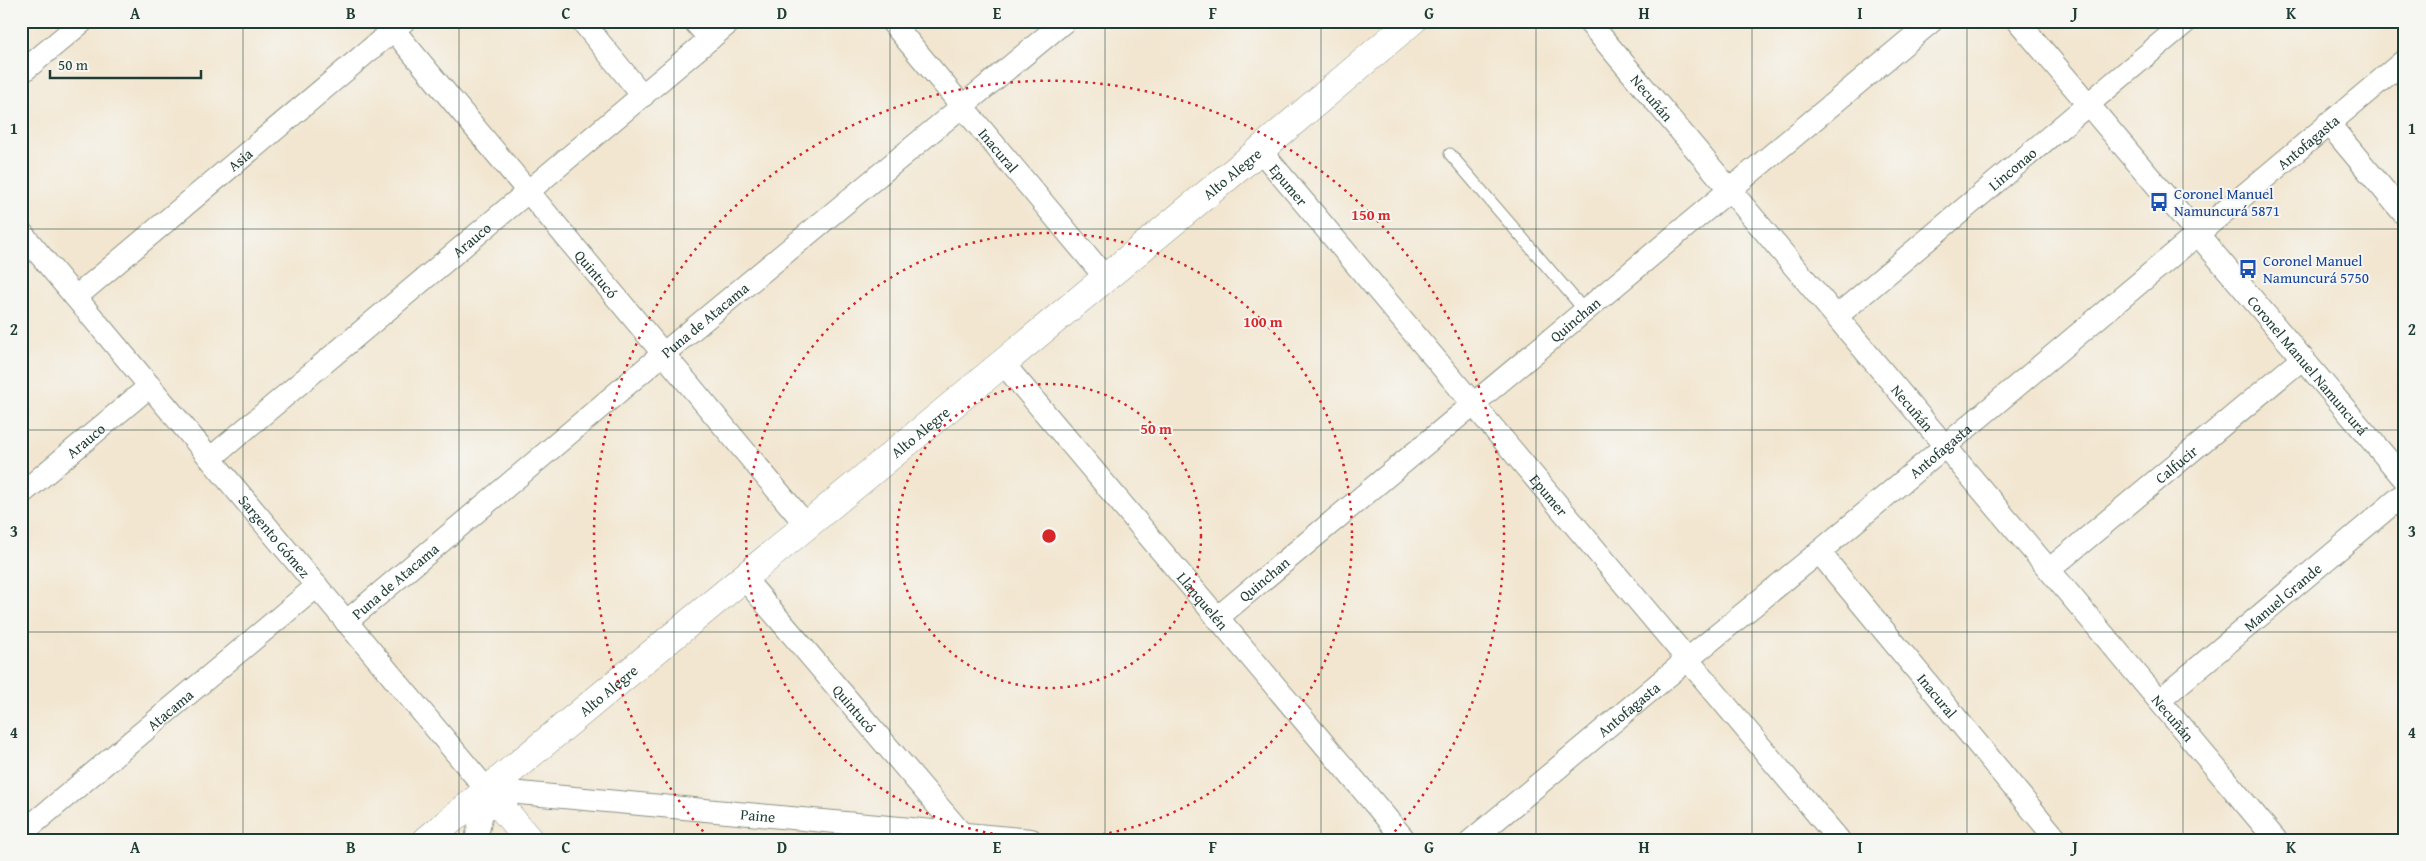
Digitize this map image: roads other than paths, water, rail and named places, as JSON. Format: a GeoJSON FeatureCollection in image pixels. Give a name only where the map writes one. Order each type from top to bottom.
{"type":"FeatureCollection","features":[{"type":"Feature","properties":{"kind":"main road","name":"Alto Alegre"},"geometry":{"type":"LineString","coordinates":[[427,840],[1260,150],[1412,21]]}},
{"type":"Feature","properties":{"kind":"main road","name":"Sargento Gómez"},"geometry":{"type":"LineString","coordinates":[[487,790],[530,840]]}},
{"type":"Feature","properties":{"kind":"street"},"geometry":{"type":"LineString","coordinates":[[21,73],[83,21]]}},
{"type":"Feature","properties":{"kind":"street"},"geometry":{"type":"LineString","coordinates":[[582,21],[643,96]]}},
{"type":"Feature","properties":{"kind":"street"},"geometry":{"type":"LineString","coordinates":[[694,21],[710,40]]}},
{"type":"Feature","properties":{"kind":"street","name":"Arauco"},"geometry":{"type":"LineString","coordinates":[[210,458],[731,21]]}},
{"type":"Feature","properties":{"kind":"street","name":"Inacural"},"geometry":{"type":"LineString","coordinates":[[891,21],[1105,278]]}},
{"type":"Feature","properties":{"kind":"street","name":"Puna de Atacama"},"geometry":{"type":"LineString","coordinates":[[346,622],[663,354],[1065,21]]}},
{"type":"Feature","properties":{"kind":"street","name":"Necuñán"},"geometry":{"type":"LineString","coordinates":[[1588,21],[2276,840]]}},
{"type":"Feature","properties":{"kind":"street","name":"Quinchan"},"geometry":{"type":"LineString","coordinates":[[1217,618],[1475,405],[1932,21]]}},
{"type":"Feature","properties":{"kind":"street","name":"Coronel Manuel Namuncurá"},"geometry":{"type":"LineString","coordinates":[[2018,21],[2405,480]]}},
{"type":"Feature","properties":{"kind":"street","name":"Linconao"},"geometry":{"type":"LineString","coordinates":[[1837,316],[2187,21]]}},
{"type":"Feature","properties":{"kind":"street","name":"Quintucó"},"geometry":{"type":"LineString","coordinates":[[395,24],[529,191],[807,526]]}},
{"type":"Feature","properties":{"kind":"street","name":"Asia"},"geometry":{"type":"LineString","coordinates":[[76,297],[395,24]]}},
{"type":"Feature","properties":{"kind":"street","name":"Antofagasta"},"geometry":{"type":"LineString","coordinates":[[1472,840],[1688,658],[1819,552],[2405,60]]}},
{"type":"Feature","properties":{"kind":"street"},"geometry":{"type":"LineString","coordinates":[[2328,124],[2405,214]]}},
{"type":"Feature","properties":{"kind":"street","name":"Epumer"},"geometry":{"type":"LineString","coordinates":[[1260,150],[1839,840]]}},
{"type":"Feature","properties":{"kind":"street","name":"Sargento Gómez"},"geometry":{"type":"LineString","coordinates":[[21,232],[487,790]]}},
{"type":"Feature","properties":{"kind":"street","name":"Calfucir"},"geometry":{"type":"LineString","coordinates":[[2050,569],[2303,358]]}},
{"type":"Feature","properties":{"kind":"street","name":"Llanquelén"},"geometry":{"type":"LineString","coordinates":[[1002,362],[1405,840]]}},
{"type":"Feature","properties":{"kind":"street","name":"Arauco"},"geometry":{"type":"LineString","coordinates":[[21,494],[150,386]]}},
{"type":"Feature","properties":{"kind":"street","name":"Manuel Grande"},"geometry":{"type":"LineString","coordinates":[[2160,700],[2405,493]]}},
{"type":"Feature","properties":{"kind":"street","name":"Inacural"},"geometry":{"type":"LineString","coordinates":[[1819,552],[2057,840]]}},
{"type":"Feature","properties":{"kind":"street","name":"Quintucó"},"geometry":{"type":"LineString","coordinates":[[744,578],[964,837]]}},
{"type":"Feature","properties":{"kind":"street","name":"Atacama"},"geometry":{"type":"LineString","coordinates":[[21,834],[317,586]]}},
{"type":"Feature","properties":{"kind":"street"},"geometry":{"type":"LineString","coordinates":[[476,840],[487,790]]}},
{"type":"Feature","properties":{"kind":"street","name":"Paine"},"geometry":{"type":"LineString","coordinates":[[487,790],[964,837],[1031,840]]}},
{"type":"Feature","properties":{"kind":"lane"},"geometry":{"type":"LineString","coordinates":[[1450,154],[1586,312]]}},
{"type":"Feature","properties":{"kind":"place","name":"Coronel Manuel Namuncurá 5871"},"geometry":{"type":"Point","coordinates":[2159,202]}},
{"type":"Feature","properties":{"kind":"place","name":"Coronel Manuel Namuncurá 5750"},"geometry":{"type":"Point","coordinates":[2248,269]}}]}
